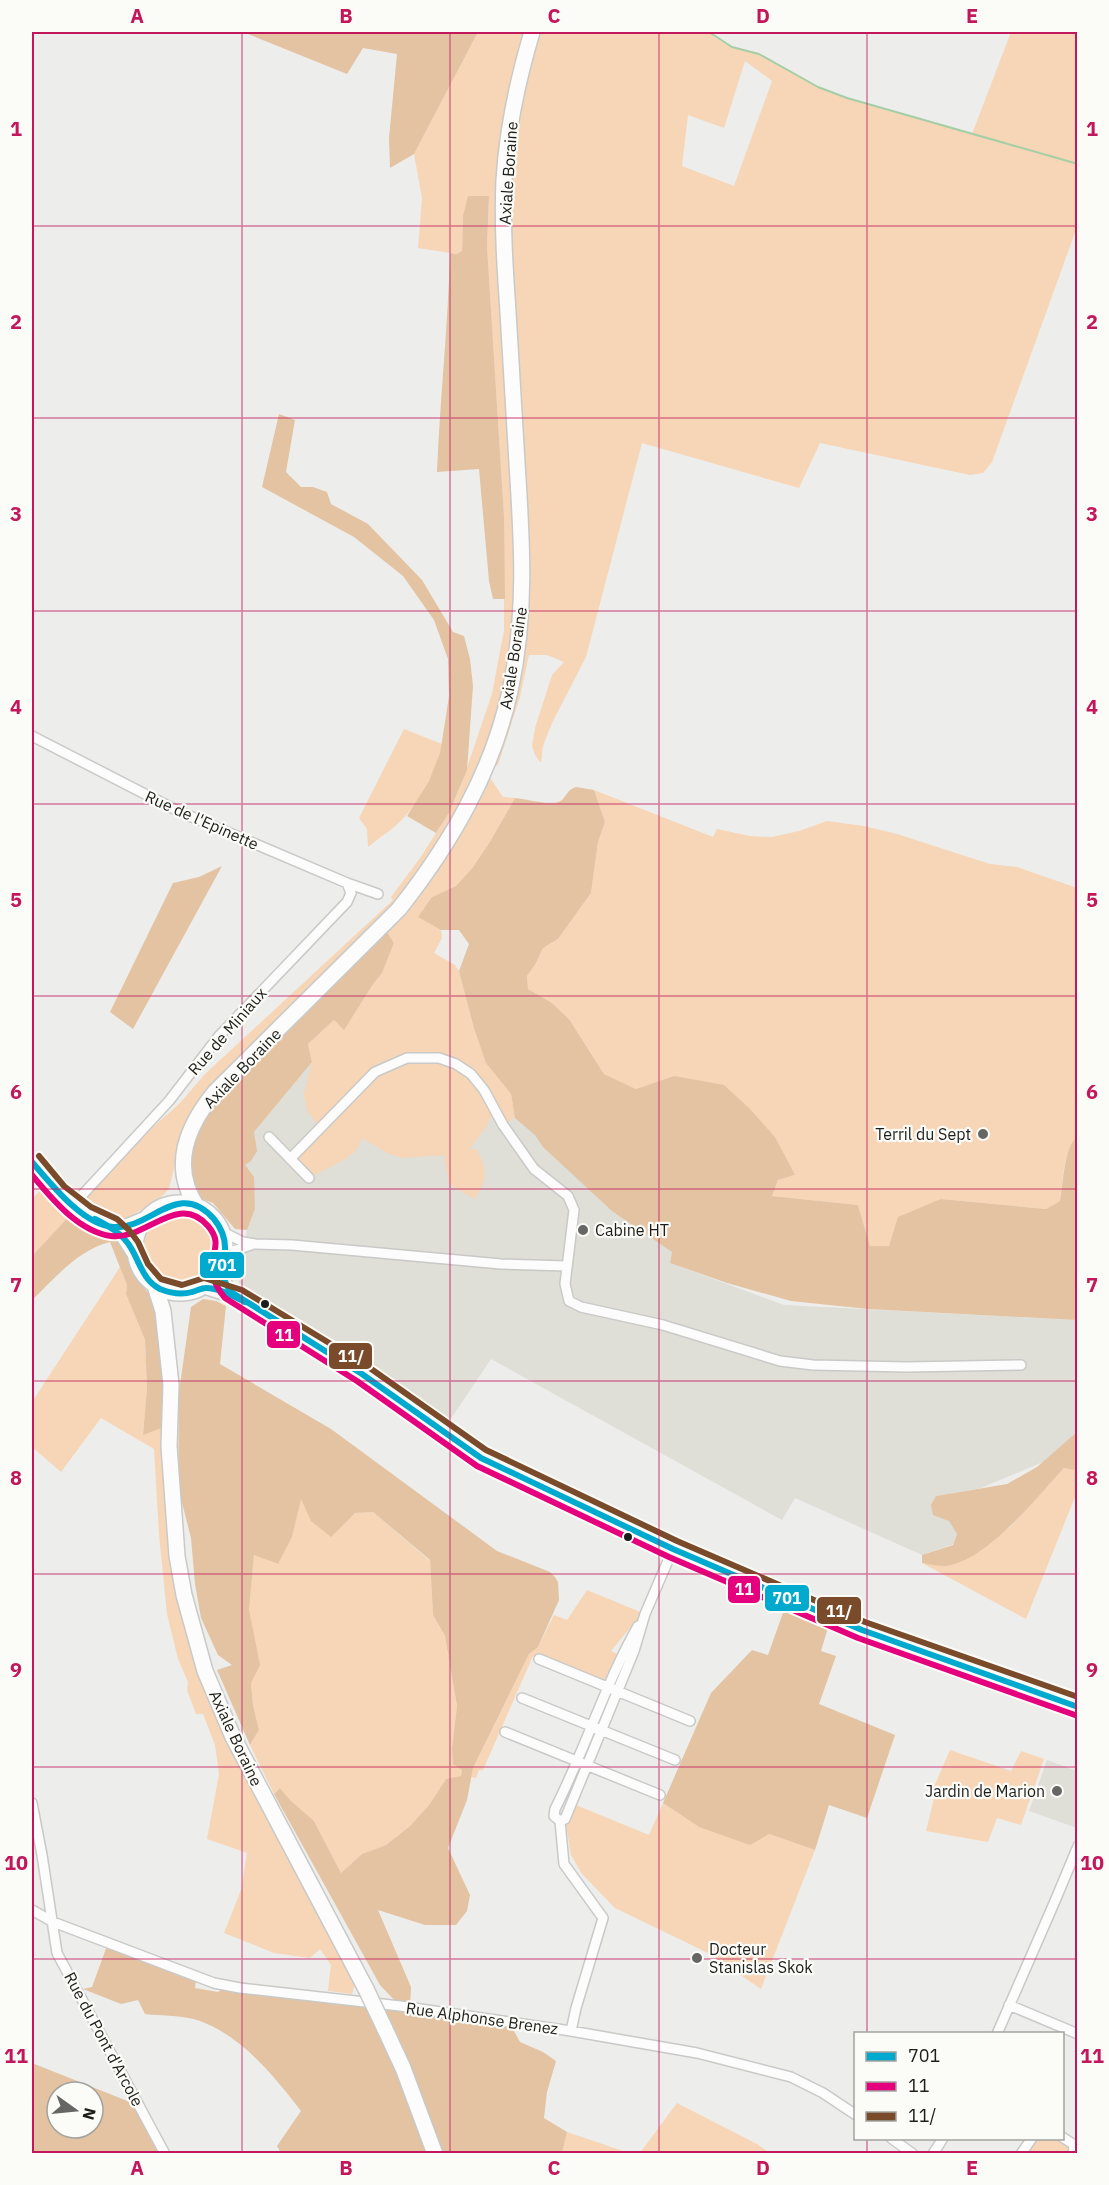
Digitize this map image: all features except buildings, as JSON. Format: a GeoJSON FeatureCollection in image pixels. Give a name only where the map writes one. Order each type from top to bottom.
{"type":"FeatureCollection","features":[{"type":"Feature","properties":{"kind":"main road","name":"Axiale Boraine"},"geometry":{"type":"LineString","coordinates":[[166,1206],[179,1184],[189,1132],[203,1107],[399,909],[440,856],[472,800],[500,728],[510,692],[516,657],[523,580],[504,254],[504,195],[514,103],[532,32]]}},
{"type":"Feature","properties":{"kind":"main road"},"geometry":{"type":"LineString","coordinates":[[182,1172],[187,1190],[197,1207]]}},
{"type":"Feature","properties":{"kind":"main road"},"geometry":{"type":"LineString","coordinates":[[182,1203],[197,1207],[212,1216],[222,1231],[225,1244],[223,1262],[214,1278],[203,1287],[183,1294],[154,1286],[146,1278],[136,1258],[135,1243],[140,1229],[149,1216],[166,1206],[182,1203]]}},
{"type":"Feature","properties":{"kind":"main road","name":"Axiale Boraine"},"geometry":{"type":"LineString","coordinates":[[154,1286],[160,1298],[165,1325],[171,1385],[169,1446],[173,1525],[184,1595],[205,1671],[233,1737],[366,1989],[403,2068],[435,2154]]}},
{"type":"Feature","properties":{"kind":"main road"},"geometry":{"type":"LineString","coordinates":[[165,1325],[171,1308],[183,1294]]}},
{"type":"Feature","properties":{"kind":"street","name":"Rue de l'Epinette"},"geometry":{"type":"LineString","coordinates":[[32,736],[178,812],[378,894]]}},
{"type":"Feature","properties":{"kind":"street","name":"Rue de Miniaux"},"geometry":{"type":"LineString","coordinates":[[73,1205],[155,1116],[219,1036],[347,902],[351,893],[347,883]]}},
{"type":"Feature","properties":{"kind":"street"},"geometry":{"type":"LineString","coordinates":[[290,1159],[375,1072],[407,1058],[439,1058],[456,1064],[471,1074],[484,1090],[503,1125],[534,1169],[568,1196],[574,1210],[566,1266],[566,1294],[569,1301],[580,1306],[663,1325],[780,1361],[813,1365],[907,1367],[1021,1365]]}},
{"type":"Feature","properties":{"kind":"street"},"geometry":{"type":"LineString","coordinates":[[269,1137],[309,1178]]}},
{"type":"Feature","properties":{"kind":"street"},"geometry":{"type":"LineString","coordinates":[[32,1162],[58,1192],[73,1205],[86,1215],[112,1227],[122,1236],[136,1258]]}},
{"type":"Feature","properties":{"kind":"street"},"geometry":{"type":"LineString","coordinates":[[112,1227],[125,1226],[149,1216]]}},
{"type":"Feature","properties":{"kind":"street"},"geometry":{"type":"LineString","coordinates":[[222,1231],[243,1242],[255,1244],[292,1245],[501,1264],[566,1266]]}},
{"type":"Feature","properties":{"kind":"street"},"geometry":{"type":"LineString","coordinates":[[238,1298],[226,1285],[223,1262],[244,1246],[255,1244]]}},
{"type":"Feature","properties":{"kind":"street"},"geometry":{"type":"LineString","coordinates":[[203,1287],[238,1298],[362,1374],[481,1458],[673,1549],[862,1630],[1077,1707]]}},
{"type":"Feature","properties":{"kind":"street"},"geometry":{"type":"LineString","coordinates":[[571,2031],[603,1918],[564,1864],[560,1821],[554,1816],[556,1808],[582,1763],[613,1689],[634,1651],[645,1614],[673,1549]]}},
{"type":"Feature","properties":{"kind":"street"},"geometry":{"type":"LineString","coordinates":[[539,1659],[690,1721]]}},
{"type":"Feature","properties":{"kind":"street"},"geometry":{"type":"LineString","coordinates":[[522,1698],[675,1760]]}},
{"type":"Feature","properties":{"kind":"street"},"geometry":{"type":"LineString","coordinates":[[505,1732],[660,1795]]}},
{"type":"Feature","properties":{"kind":"street"},"geometry":{"type":"LineString","coordinates":[[560,1821],[565,1819],[582,1763]]}},
{"type":"Feature","properties":{"kind":"street"},"geometry":{"type":"LineString","coordinates":[[556,1808],[564,1802],[569,1808]]}},
{"type":"Feature","properties":{"kind":"street","name":"Rue du Pont d'Arcole"},"geometry":{"type":"LineString","coordinates":[[32,1803],[57,1953],[165,2154]]}},
{"type":"Feature","properties":{"kind":"street"},"geometry":{"type":"LineString","coordinates":[[997,2032],[1077,1846]]}},
{"type":"Feature","properties":{"kind":"street","name":"Rue Alphonse Brenez"},"geometry":{"type":"LineString","coordinates":[[32,1910],[53,1922],[196,1978],[234,1987],[400,2006],[571,2031],[697,2053],[775,2072],[809,2085],[854,2114]]}},
{"type":"Feature","properties":{"kind":"street"},"geometry":{"type":"LineString","coordinates":[[1009,2005],[1077,2034]]}},
{"type":"Feature","properties":{"kind":"street"},"geometry":{"type":"LineString","coordinates":[[1064,2138],[1073,2144],[1072,2154]]}},
{"type":"Feature","properties":{"kind":"street"},"geometry":{"type":"LineString","coordinates":[[892,2140],[913,2154]]}},
{"type":"Feature","properties":{"kind":"street"},"geometry":{"type":"LineString","coordinates":[[933,2154],[941,2140]]}},
{"type":"Feature","properties":{"kind":"street"},"geometry":{"type":"LineString","coordinates":[[1021,2154],[1031,2140]]}},
{"type":"Feature","properties":{"kind":"shaded area"},"geometry":{"type":"Polygon","coordinates":[[[243,32],[478,32],[414,154],[390,168],[389,138],[397,54],[363,48],[347,74],[243,32]]]}},
{"type":"Feature","properties":{"kind":"shaded area"},"geometry":{"type":"Polygon","coordinates":[[[478,32],[712,32],[714,37],[732,47],[759,54],[826,91],[972,134],[1011,32],[1077,32],[1077,227],[992,462],[983,473],[970,475],[820,443],[799,488],[642,443],[586,657],[552,723],[543,746],[541,763],[532,746],[535,728],[552,675],[564,662],[547,655],[529,655],[520,697],[498,765],[485,770],[503,797],[515,798],[473,867],[456,886],[432,897],[419,917],[441,930],[442,938],[434,953],[455,965],[459,971],[486,1063],[511,1094],[515,1118],[503,1125],[494,1110],[486,1127],[470,1148],[478,1151],[485,1176],[474,1199],[449,1184],[444,1155],[403,1158],[389,1154],[362,1138],[356,1151],[309,1178],[290,1159],[320,1128],[307,1111],[304,1094],[312,1062],[308,1044],[334,1020],[344,1030],[382,973],[394,943],[387,932],[405,912],[204,1094],[185,1123],[169,1189],[157,1201],[127,1218],[110,1223],[85,1209],[85,1197],[153,1127],[179,1104],[205,1074],[393,900],[391,897],[449,813],[492,694],[504,630],[504,516],[487,246],[489,197],[463,216],[462,251],[457,254],[418,248],[422,198],[414,154],[478,32]],[[745,61],[724,128],[688,115],[682,166],[734,186],[772,81],[745,61]]]}},
{"type":"Feature","properties":{"kind":"shaded area"},"geometry":{"type":"Polygon","coordinates":[[[468,196],[489,196],[487,246],[504,516],[505,599],[493,599],[489,581],[479,469],[437,472],[450,253],[457,254],[462,251],[463,216],[468,196]]]}},
{"type":"Feature","properties":{"kind":"shaded area"},"geometry":{"type":"Polygon","coordinates":[[[279,414],[295,420],[286,472],[301,487],[313,487],[327,492],[331,504],[368,524],[422,580],[453,632],[464,636],[470,659],[473,686],[467,770],[449,813],[436,833],[407,816],[429,781],[440,753],[449,696],[448,659],[434,620],[403,576],[354,537],[262,487],[279,414]]]}},
{"type":"Feature","properties":{"kind":"shaded area"},"geometry":{"type":"Polygon","coordinates":[[[404,729],[442,744],[440,753],[429,781],[413,807],[403,819],[368,847],[367,829],[359,818],[404,729]]]}},
{"type":"Feature","properties":{"kind":"shaded area"},"geometry":{"type":"Polygon","coordinates":[[[576,787],[594,790],[605,822],[598,842],[591,893],[558,939],[543,948],[527,976],[528,989],[552,1003],[569,1019],[604,1074],[636,1089],[674,1076],[724,1085],[775,1137],[795,1175],[778,1180],[772,1196],[858,1205],[870,1246],[889,1246],[898,1217],[941,1199],[1046,1209],[1060,1201],[1069,1149],[1077,1137],[1077,1320],[868,1309],[791,1301],[727,1283],[670,1263],[672,1252],[612,1211],[515,1118],[511,1094],[486,1063],[474,1028],[459,971],[469,944],[459,930],[441,930],[418,917],[432,897],[456,886],[473,867],[515,798],[553,803],[562,800],[569,791],[576,787]]]}},
{"type":"Feature","properties":{"kind":"shaded area","name":"Terril du Sept"},"geometry":{"type":"Polygon","coordinates":[[[594,790],[713,837],[717,829],[750,836],[772,837],[827,821],[864,826],[897,834],[990,864],[1017,867],[1077,888],[1077,1137],[1066,1157],[1060,1201],[1046,1209],[941,1199],[889,1246],[870,1246],[858,1205],[772,1196],[778,1180],[795,1175],[674,1076],[636,1089],[604,1074],[569,1019],[552,1003],[528,989],[527,976],[543,948],[558,939],[591,893],[598,842],[605,822],[594,790]]]}},
{"type":"Feature","properties":{"kind":"shaded area"},"geometry":{"type":"Polygon","coordinates":[[[222,866],[133,1029],[110,1012],[173,883],[199,877],[222,866]]]}},
{"type":"Feature","properties":{"kind":"shaded area"},"geometry":{"type":"Polygon","coordinates":[[[387,932],[394,943],[382,973],[344,1030],[334,1020],[308,1044],[312,1062],[254,1132],[257,1151],[251,1161],[245,1165],[254,1177],[255,1209],[247,1230],[235,1229],[213,1203],[196,1197],[191,1158],[202,1124],[215,1100],[387,932]]]}},
{"type":"Feature","properties":{"kind":"shaded area"},"geometry":{"type":"Polygon","coordinates":[[[400,943],[459,971],[502,1094],[672,1252],[670,1263],[784,1305],[1077,1320],[1077,1434],[1043,1462],[981,1488],[936,1496],[957,1534],[953,1544],[922,1555],[795,1498],[782,1520],[491,1359],[448,1423],[296,1317],[238,1287],[247,1230],[255,1209],[244,1165],[254,1132],[312,1062],[400,943]]]}},
{"type":"Feature","properties":{"kind":"shaded area"},"geometry":{"type":"Polygon","coordinates":[[[46,1184],[72,1213],[32,1256],[32,1199],[46,1184]]]}},
{"type":"Feature","properties":{"kind":"shaded area"},"geometry":{"type":"Polygon","coordinates":[[[180,1212],[194,1215],[206,1222],[213,1234],[216,1248],[213,1262],[206,1274],[194,1281],[180,1284],[166,1281],[154,1274],[147,1262],[144,1248],[147,1234],[154,1222],[166,1215],[180,1212]]]}},
{"type":"Feature","properties":{"kind":"shaded area"},"geometry":{"type":"Polygon","coordinates":[[[72,1213],[107,1229],[128,1250],[141,1284],[151,1297],[158,1315],[164,1357],[164,1427],[143,1435],[147,1387],[145,1340],[126,1294],[127,1285],[110,1242],[77,1258],[32,1300],[32,1256],[72,1213]]]}},
{"type":"Feature","properties":{"kind":"shaded area"},"geometry":{"type":"Polygon","coordinates":[[[120,1267],[127,1285],[126,1294],[145,1340],[147,1387],[143,1434],[164,1427],[168,1528],[172,1561],[194,1659],[231,1751],[355,1983],[352,1994],[328,1991],[331,1965],[320,1949],[310,1958],[274,1953],[224,1933],[241,1890],[247,1853],[207,1839],[219,1774],[215,1745],[203,1714],[196,1714],[187,1690],[188,1682],[178,1659],[167,1614],[154,1449],[101,1418],[61,1472],[32,1447],[32,1402],[120,1267]]]}},
{"type":"Feature","properties":{"kind":"shaded area"},"geometry":{"type":"Polygon","coordinates":[[[203,1299],[216,1301],[226,1306],[220,1364],[331,1429],[497,1551],[550,1572],[558,1582],[559,1600],[538,1647],[529,1654],[473,1768],[467,1800],[448,1848],[470,1895],[467,1911],[456,1925],[425,1925],[378,1910],[411,1987],[410,2008],[509,2022],[520,2042],[543,2052],[556,2061],[547,2092],[544,2118],[567,2132],[562,2153],[281,2153],[277,2146],[301,2111],[269,2071],[244,2047],[216,2028],[200,2021],[145,2014],[138,2000],[121,2004],[83,1989],[92,1987],[108,1943],[196,1978],[195,1988],[218,1992],[227,1986],[399,2005],[380,1985],[274,1794],[280,1788],[314,1821],[341,1873],[362,1854],[386,1845],[410,1826],[429,1805],[446,1779],[461,1776],[462,1770],[453,1764],[452,1748],[457,1706],[445,1636],[433,1615],[430,1560],[373,1512],[355,1513],[331,1537],[311,1521],[301,1499],[292,1537],[278,1564],[254,1555],[249,1610],[260,1665],[251,1683],[259,1730],[250,1745],[217,1670],[232,1665],[218,1655],[201,1618],[191,1538],[178,1487],[179,1392],[191,1307],[203,1299]]]}},
{"type":"Feature","properties":{"kind":"shaded area"},"geometry":{"type":"Polygon","coordinates":[[[1077,1432],[1077,1467],[1074,1470],[1064,1468],[994,1541],[961,1562],[945,1566],[922,1563],[922,1555],[953,1545],[957,1534],[949,1521],[933,1515],[931,1505],[936,1496],[1007,1484],[1037,1467],[1077,1432]]]}},
{"type":"Feature","properties":{"kind":"shaded area"},"geometry":{"type":"Polygon","coordinates":[[[1077,1467],[1077,1492],[1026,1619],[922,1563],[946,1566],[1010,1527],[1064,1468],[1074,1470],[1077,1467]]]}},
{"type":"Feature","properties":{"kind":"shaded area"},"geometry":{"type":"Polygon","coordinates":[[[300,1498],[355,1513],[373,1512],[430,1561],[433,1615],[445,1636],[457,1706],[452,1748],[462,1771],[461,1777],[446,1779],[429,1805],[410,1826],[386,1845],[362,1854],[341,1873],[314,1821],[280,1788],[274,1794],[250,1745],[259,1730],[253,1705],[251,1682],[241,1644],[249,1610],[254,1554],[277,1564],[292,1537],[300,1498]]]}},
{"type":"Feature","properties":{"kind":"shaded area"},"geometry":{"type":"Polygon","coordinates":[[[587,1590],[645,1614],[639,1624],[634,1623],[611,1651],[622,1656],[609,1687],[533,1656],[483,1770],[479,1770],[476,1778],[471,1777],[473,1768],[529,1654],[538,1647],[554,1615],[567,1620],[587,1590]]]}},
{"type":"Feature","properties":{"kind":"shaded area"},"geometry":{"type":"Polygon","coordinates":[[[785,1607],[829,1624],[821,1651],[836,1656],[819,1704],[895,1735],[867,1818],[829,1805],[815,1850],[769,1834],[750,1845],[699,1827],[663,1803],[711,1693],[752,1650],[768,1655],[785,1607]]]}},
{"type":"Feature","properties":{"kind":"shaded area"},"geometry":{"type":"Polygon","coordinates":[[[950,1750],[1011,1771],[1021,1751],[1044,1759],[1021,1825],[997,1818],[988,1842],[926,1831],[936,1790],[933,1789],[950,1750]]]}},
{"type":"Feature","properties":{"kind":"shaded area","name":"Jardin de Marion"},"geometry":{"type":"Polygon","coordinates":[[[1047,1760],[1077,1771],[1077,1828],[1029,1811],[1047,1760]]]}},
{"type":"Feature","properties":{"kind":"shaded area"},"geometry":{"type":"Polygon","coordinates":[[[571,1803],[649,1835],[663,1803],[699,1827],[769,1834],[815,1850],[761,1989],[708,1953],[615,1908],[582,1874],[571,1855],[565,1819],[571,1803]]]}},
{"type":"Feature","properties":{"kind":"shaded area"},"geometry":{"type":"Polygon","coordinates":[[[32,2063],[75,2080],[45,2080],[45,2140],[105,2140],[105,2092],[135,2104],[160,2153],[32,2154],[32,2063]]]}},
{"type":"Feature","properties":{"kind":"shaded area"},"geometry":{"type":"Polygon","coordinates":[[[677,2103],[757,2144],[770,2153],[640,2153],[677,2103]]]}},
{"type":"Feature","properties":{"kind":"shaded area"},"geometry":{"type":"Polygon","coordinates":[[[567,2132],[629,2153],[562,2153],[567,2132]]]}},
{"type":"Feature","properties":{"kind":"shaded area"},"geometry":{"type":"Polygon","coordinates":[[[1064,2139],[1073,2144],[1072,2153],[1021,2154],[1031,2140],[1064,2139]]]}},
{"type":"Feature","properties":{"kind":"waterway"},"geometry":{"type":"LineString","coordinates":[[709,32],[732,47],[759,54],[818,87],[847,98],[1078,164]]}},
{"type":"Feature","properties":{"kind":"transit line","name":"11/"},"geometry":{"type":"LineString","coordinates":[[39,1156],[64,1186],[91,1207],[117,1219],[129,1230],[138,1242],[148,1264],[161,1279],[182,1285],[204,1278],[242,1290],[367,1366],[486,1450],[677,1541],[865,1622],[1078,1697]]}},
{"type":"Feature","properties":{"kind":"transit line","name":"701"},"geometry":{"type":"LineString","coordinates":[[32,1162],[68,1202],[102,1225],[127,1226],[176,1204],[188,1203],[201,1208],[214,1219],[222,1232],[225,1248],[221,1271],[231,1292],[362,1374],[481,1458],[673,1549],[862,1630],[1078,1707]]}},
{"type":"Feature","properties":{"kind":"transit line","name":"11"},"geometry":{"type":"LineString","coordinates":[[32,1175],[67,1213],[99,1233],[124,1236],[173,1215],[185,1214],[197,1217],[208,1226],[215,1238],[213,1273],[216,1285],[225,1298],[357,1381],[477,1466],[669,1557],[858,1638],[1075,1715]]}},
{"type":"Feature","properties":{"kind":"transit line","name":"701"},"geometry":{"type":"LineString","coordinates":[[95,1219],[124,1239],[146,1276],[160,1289],[188,1293],[211,1288],[245,1302]]}},
{"type":"Feature","properties":{"kind":"place","name":"Terril du Sept"},"geometry":{"type":"Point","coordinates":[983,1134]}},
{"type":"Feature","properties":{"kind":"place","name":"Cabine HT"},"geometry":{"type":"Point","coordinates":[583,1230]}},
{"type":"Feature","properties":{"kind":"place","name":"Jardin de Marion"},"geometry":{"type":"Point","coordinates":[1057,1791]}},
{"type":"Feature","properties":{"kind":"place","name":"Docteur Stanislas Skok"},"geometry":{"type":"Point","coordinates":[697,1958]}}]}
